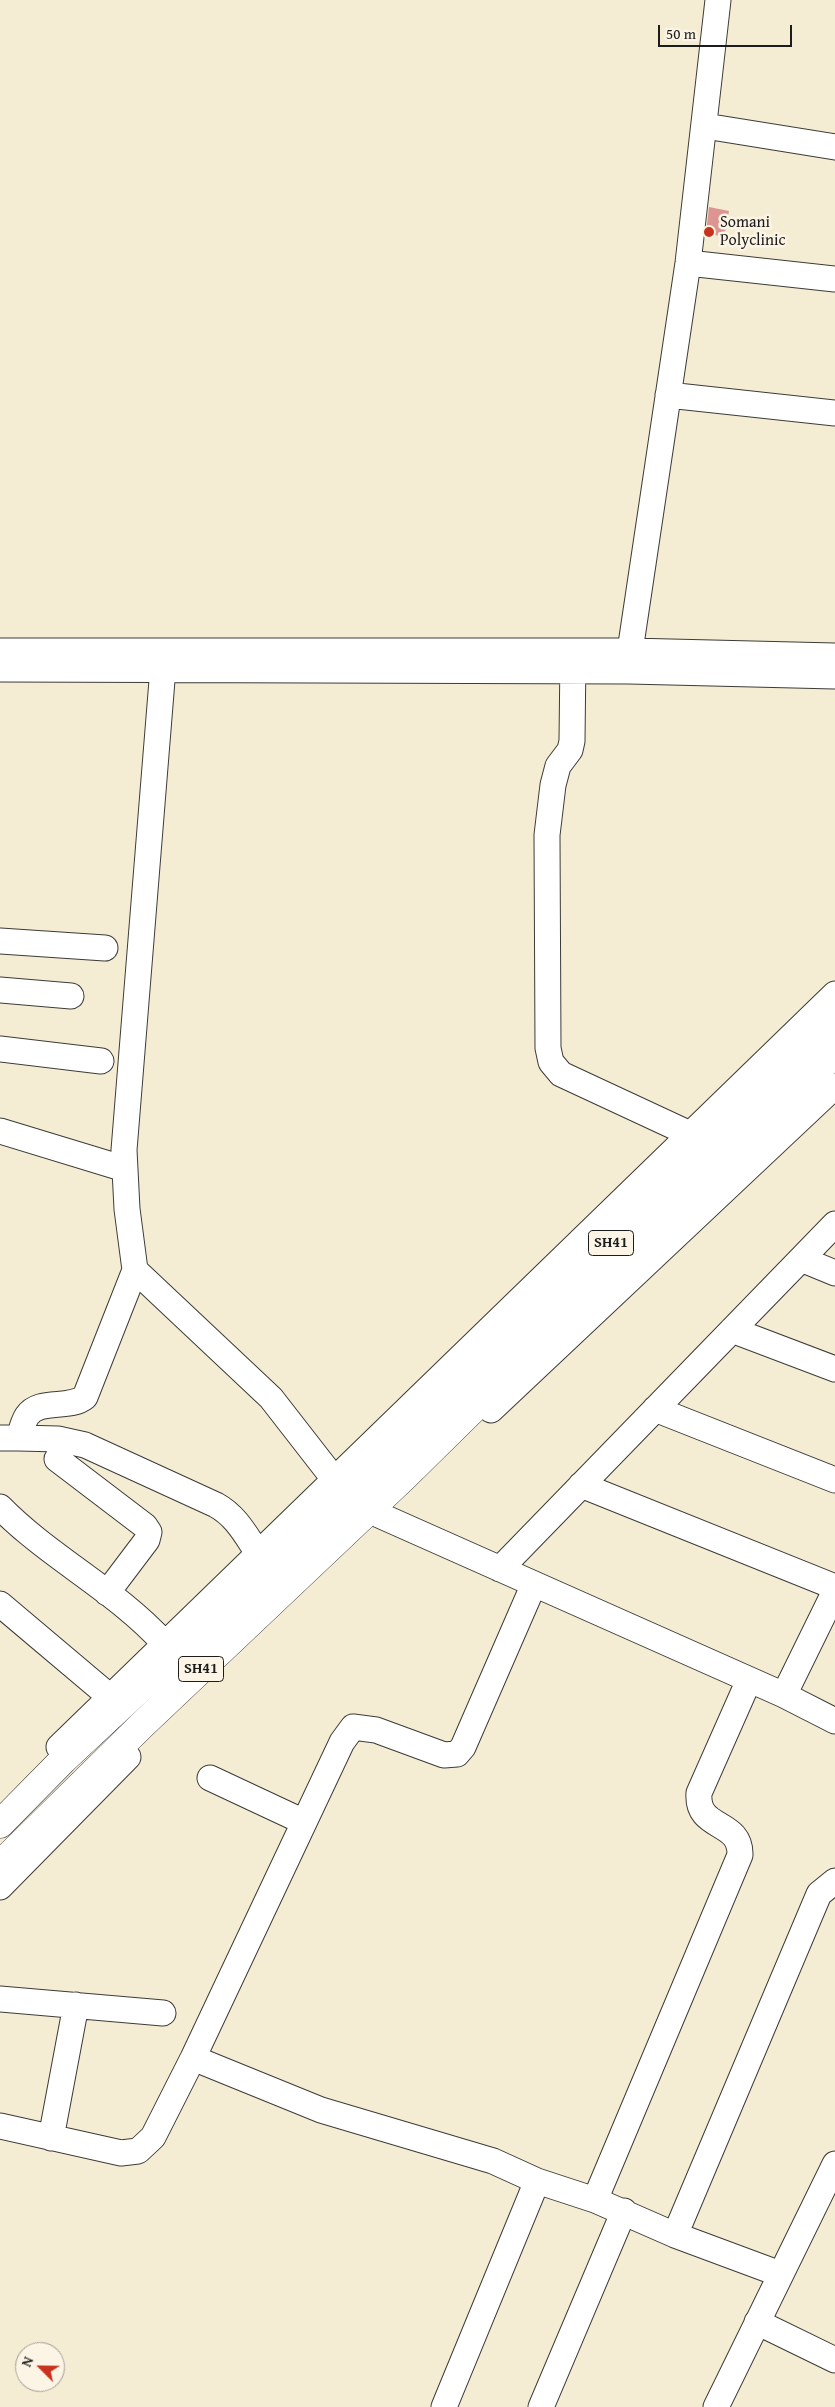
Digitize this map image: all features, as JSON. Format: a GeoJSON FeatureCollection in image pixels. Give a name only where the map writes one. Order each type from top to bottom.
{"type":"FeatureCollection","features":[{"type":"Feature","properties":{"kind":"main road","name":"SH41"},"geometry":{"type":"LineString","coordinates":[[0,1864],[142,1725],[835,1025]]}},
{"type":"Feature","properties":{"kind":"main road","name":"SH41"},"geometry":{"type":"LineString","coordinates":[[0,1824],[63,1760],[396,1467],[835,1053]]}},
{"type":"Feature","properties":{"kind":"street"},"geometry":{"type":"LineString","coordinates":[[630,651],[688,263],[718,0]]}},
{"type":"Feature","properties":{"kind":"street"},"geometry":{"type":"LineString","coordinates":[[705,126],[835,148]]}},
{"type":"Feature","properties":{"kind":"street"},"geometry":{"type":"LineString","coordinates":[[688,263],[835,279]]}},
{"type":"Feature","properties":{"kind":"street"},"geometry":{"type":"LineString","coordinates":[[668,395],[835,413]]}},
{"type":"Feature","properties":{"kind":"street"},"geometry":{"type":"LineString","coordinates":[[0,651],[573,660],[835,676]]}},
{"type":"Feature","properties":{"kind":"street"},"geometry":{"type":"LineString","coordinates":[[0,669],[163,668],[573,660],[630,651],[835,656]]}},
{"type":"Feature","properties":{"kind":"street"},"geometry":{"type":"LineString","coordinates":[[573,660],[572,741],[570,750],[558,766],[553,785],[548,835],[548,1048],[551,1062],[561,1074],[690,1134]]}},
{"type":"Feature","properties":{"kind":"street"},"geometry":{"type":"LineString","coordinates":[[10,1438],[30,1412],[38,1408],[79,1402],[85,1397],[136,1270],[127,1209],[124,1150],[145,871],[163,668]]}},
{"type":"Feature","properties":{"kind":"street"},"geometry":{"type":"LineString","coordinates":[[0,941],[105,948]]}},
{"type":"Feature","properties":{"kind":"street"},"geometry":{"type":"LineString","coordinates":[[0,990],[72,996]]}},
{"type":"Feature","properties":{"kind":"street"},"geometry":{"type":"LineString","coordinates":[[0,1805],[109,1696],[835,994]]}},
{"type":"Feature","properties":{"kind":"street"},"geometry":{"type":"LineString","coordinates":[[0,1049],[101,1061]]}},
{"type":"Feature","properties":{"kind":"street"},"geometry":{"type":"LineString","coordinates":[[0,1887],[155,1730],[379,1515],[835,1086]]}},
{"type":"Feature","properties":{"kind":"street"},"geometry":{"type":"LineString","coordinates":[[0,1131],[125,1169]]}},
{"type":"Feature","properties":{"kind":"street"},"geometry":{"type":"LineString","coordinates":[[500,1568],[835,1224]]}},
{"type":"Feature","properties":{"kind":"street"},"geometry":{"type":"LineString","coordinates":[[801,1259],[835,1273]]}},
{"type":"Feature","properties":{"kind":"street"},"geometry":{"type":"LineString","coordinates":[[136,1270],[271,1398],[334,1479]]}},
{"type":"Feature","properties":{"kind":"street"},"geometry":{"type":"LineString","coordinates":[[732,1330],[835,1369]]}},
{"type":"Feature","properties":{"kind":"street"},"geometry":{"type":"LineString","coordinates":[[655,1409],[835,1480]]}},
{"type":"Feature","properties":{"kind":"street"},"geometry":{"type":"LineString","coordinates":[[10,1438],[58,1439],[85,1445],[216,1505],[228,1512],[236,1521],[258,1553]]}},
{"type":"Feature","properties":{"kind":"street"},"geometry":{"type":"LineString","coordinates":[[57,1459],[145,1526],[149,1532],[147,1540],[107,1592]]}},
{"type":"Feature","properties":{"kind":"street"},"geometry":{"type":"LineString","coordinates":[[581,1485],[835,1586]]}},
{"type":"Feature","properties":{"kind":"street"},"geometry":{"type":"LineString","coordinates":[[0,1507],[17,1524],[107,1592],[164,1643]]}},
{"type":"Feature","properties":{"kind":"street"},"geometry":{"type":"LineString","coordinates":[[379,1515],[784,1695],[835,1721]]}},
{"type":"Feature","properties":{"kind":"street"},"geometry":{"type":"LineString","coordinates":[[0,2126],[121,2153],[138,2151],[154,2137],[342,1742],[353,1727],[376,1730],[444,1755],[457,1754],[463,1748],[534,1584]]}},
{"type":"Feature","properties":{"kind":"street"},"geometry":{"type":"LineString","coordinates":[[784,1695],[835,1592]]}},
{"type":"Feature","properties":{"kind":"street"},"geometry":{"type":"LineString","coordinates":[[0,1604],[109,1696]]}},
{"type":"Feature","properties":{"kind":"street"},"geometry":{"type":"LineString","coordinates":[[595,2200],[740,1855],[740,1845],[737,1837],[702,1814],[698,1804],[699,1794],[749,1680]]}},
{"type":"Feature","properties":{"kind":"street"},"geometry":{"type":"LineString","coordinates":[[210,1778],[304,1822]]}},
{"type":"Feature","properties":{"kind":"street"},"geometry":{"type":"LineString","coordinates":[[674,2235],[819,1894],[835,1881]]}},
{"type":"Feature","properties":{"kind":"street"},"geometry":{"type":"LineString","coordinates":[[0,1998],[164,2013]]}},
{"type":"Feature","properties":{"kind":"street"},"geometry":{"type":"LineString","coordinates":[[51,2138],[76,2005]]}},
{"type":"Feature","properties":{"kind":"street"},"geometry":{"type":"LineString","coordinates":[[193,2058],[321,2110],[494,2161],[537,2181],[595,2200],[674,2235],[780,2274]]}},
{"type":"Feature","properties":{"kind":"street"},"geometry":{"type":"LineString","coordinates":[[716,2407],[835,2164]]}},
{"type":"Feature","properties":{"kind":"street"},"geometry":{"type":"LineString","coordinates":[[444,2407],[537,2181]]}},
{"type":"Feature","properties":{"kind":"street"},"geometry":{"type":"LineString","coordinates":[[541,2407],[624,2212]]}},
{"type":"Feature","properties":{"kind":"street"},"geometry":{"type":"LineString","coordinates":[[757,2322],[835,2360]]}},
{"type":"Feature","properties":{"kind":"building"},"geometry":{"type":"Polygon","coordinates":[[[709,207],[729,211],[724,237],[706,233],[709,207]]]}},
{"type":"Feature","properties":{"kind":"place","name":"Somani Polyclinic"},"geometry":{"type":"Point","coordinates":[709,232]}}]}
